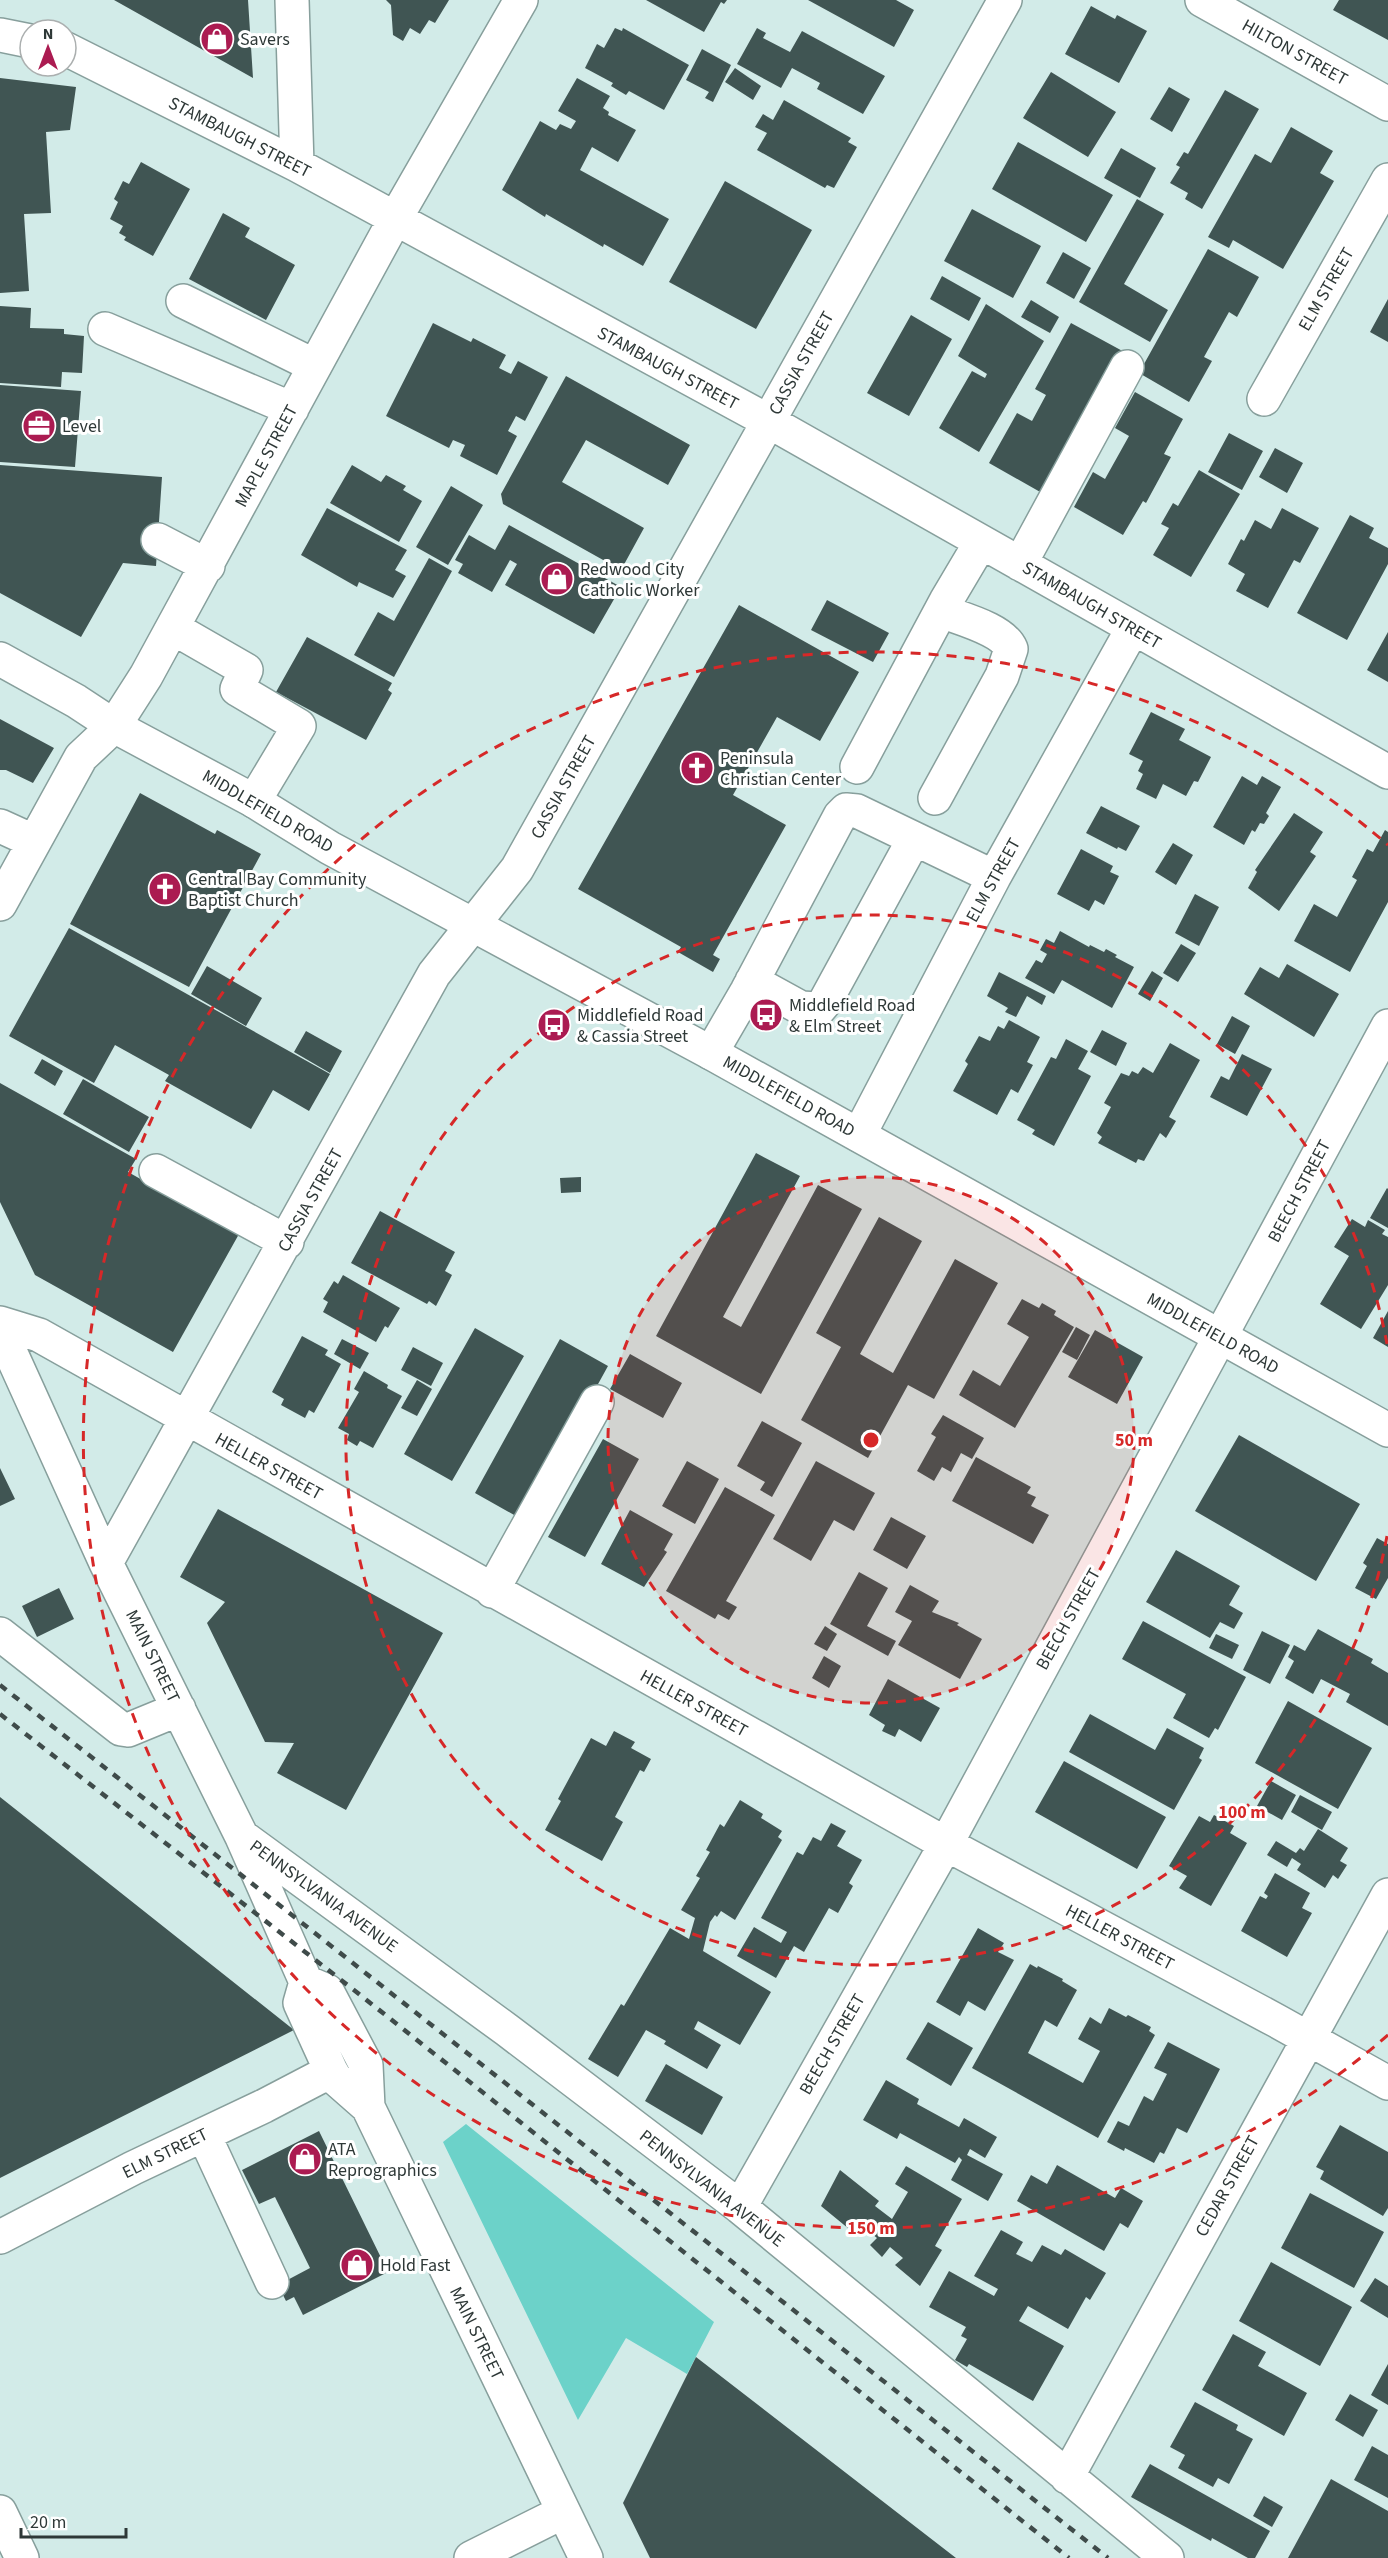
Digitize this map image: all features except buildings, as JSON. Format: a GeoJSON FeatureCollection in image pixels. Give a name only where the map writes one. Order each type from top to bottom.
{"type":"FeatureCollection","features":[{"type":"Feature","properties":{"kind":"street"},"geometry":{"type":"LineString","coordinates":[[292,0],[297,165]]}},
{"type":"Feature","properties":{"kind":"street","name":"MAPLE STREET"},"geometry":{"type":"LineString","coordinates":[[0,904],[81,757],[114,726],[146,676],[208,566],[395,219],[521,0]]}},
{"type":"Feature","properties":{"kind":"street","name":"CASSIA STREET"},"geometry":{"type":"LineString","coordinates":[[106,1563],[287,1242],[434,974],[517,869],[1005,0]]}},
{"type":"Feature","properties":{"kind":"street","name":"HILTON STREET"},"geometry":{"type":"LineString","coordinates":[[1202,0],[1388,104]]}},
{"type":"Feature","properties":{"kind":"street"},"geometry":{"type":"LineString","coordinates":[[0,35],[18,38]]}},
{"type":"Feature","properties":{"kind":"street","name":"STAMBAUGH STREET"},"geometry":{"type":"LineString","coordinates":[[78,55],[297,165],[768,422],[1388,772]]}},
{"type":"Feature","properties":{"kind":"street","name":"ELM STREET"},"geometry":{"type":"LineString","coordinates":[[1264,399],[1388,180]]}},
{"type":"Feature","properties":{"kind":"street"},"geometry":{"type":"LineString","coordinates":[[183,301],[315,366]]}},
{"type":"Feature","properties":{"kind":"street"},"geometry":{"type":"LineString","coordinates":[[105,329],[292,409]]}},
{"type":"Feature","properties":{"kind":"street"},"geometry":{"type":"LineString","coordinates":[[1020,564],[1127,367]]}},
{"type":"Feature","properties":{"kind":"street"},"geometry":{"type":"LineString","coordinates":[[158,540],[208,566]]}},
{"type":"Feature","properties":{"kind":"street"},"geometry":{"type":"LineString","coordinates":[[857,767],[981,542]]}},
{"type":"Feature","properties":{"kind":"street"},"geometry":{"type":"LineString","coordinates":[[935,798],[1002,676],[1011,650],[1008,641],[997,633],[941,611]]}},
{"type":"Feature","properties":{"kind":"street"},"geometry":{"type":"LineString","coordinates":[[173,628],[246,670],[237,688],[299,726],[254,801]]}},
{"type":"Feature","properties":{"kind":"street","name":"ELM STREET"},"geometry":{"type":"LineString","coordinates":[[859,1135],[994,878],[1133,628]]}},
{"type":"Feature","properties":{"kind":"street","name":"MIDDLEFIELD ROAD"},"geometry":{"type":"LineString","coordinates":[[0,659],[76,701],[114,726],[254,801],[330,848],[711,1053],[1388,1430]]}},
{"type":"Feature","properties":{"kind":"street"},"geometry":{"type":"LineString","coordinates":[[711,1053],[840,816],[846,810],[857,811],[994,878]]}},
{"type":"Feature","properties":{"kind":"street"},"geometry":{"type":"LineString","coordinates":[[0,826],[33,841]]}},
{"type":"Feature","properties":{"kind":"street"},"geometry":{"type":"LineString","coordinates":[[752,981],[801,1008],[819,1009],[825,1002],[914,839]]}},
{"type":"Feature","properties":{"kind":"street","name":"BEECH STREET"},"geometry":{"type":"LineString","coordinates":[[740,2207],[945,1844],[1388,1026]]}},
{"type":"Feature","properties":{"kind":"street"},"geometry":{"type":"LineString","coordinates":[[156,1171],[287,1242]]}},
{"type":"Feature","properties":{"kind":"street","name":"HELLER STREET"},"geometry":{"type":"LineString","coordinates":[[0,1323],[39,1335],[945,1844],[1388,2083]]}},
{"type":"Feature","properties":{"kind":"street","name":"MAIN STREET"},"geometry":{"type":"LineString","coordinates":[[0,1329],[106,1563],[242,1837],[306,1982],[300,2003],[331,2071],[335,2078],[368,2107],[586,2558]]}},
{"type":"Feature","properties":{"kind":"street"},"geometry":{"type":"LineString","coordinates":[[492,1591],[597,1402]]}},
{"type":"Feature","properties":{"kind":"street"},"geometry":{"type":"LineString","coordinates":[[0,1634],[121,1729],[128,1730],[179,1709]]}},
{"type":"Feature","properties":{"kind":"street","name":"PENNSYLVANIA AVENUE"},"geometry":{"type":"LineString","coordinates":[[242,1837],[507,2030],[740,2207],[1167,2558]]}},
{"type":"Feature","properties":{"kind":"street","name":"CEDAR STREET"},"geometry":{"type":"LineString","coordinates":[[1067,2477],[1388,1895]]}},
{"type":"Feature","properties":{"kind":"street","name":"MAIN STREET"},"geometry":{"type":"LineString","coordinates":[[306,1982],[327,1991],[366,2065],[368,2107]]}},
{"type":"Feature","properties":{"kind":"street","name":"ELM STREET"},"geometry":{"type":"LineString","coordinates":[[0,2236],[331,2071]]}},
{"type":"Feature","properties":{"kind":"street"},"geometry":{"type":"LineString","coordinates":[[204,2135],[272,2282]]}},
{"type":"Feature","properties":{"kind":"street"},"geometry":{"type":"LineString","coordinates":[[0,2512],[22,2558]]}},
{"type":"Feature","properties":{"kind":"street"},"geometry":{"type":"LineString","coordinates":[[471,2558],[563,2512]]}},
{"type":"Feature","properties":{"kind":"shaded area"},"geometry":{"type":"Polygon","coordinates":[[[466,2124],[714,2322],[687,2374],[626,2338],[578,2420],[443,2142],[466,2124]]]}},
{"type":"Feature","properties":{"kind":"railway"},"geometry":{"type":"LineString","coordinates":[[0,1685],[1108,2558]]}},
{"type":"Feature","properties":{"kind":"railway"},"geometry":{"type":"LineString","coordinates":[[0,1714],[359,1994],[1069,2558]]}},
{"type":"Feature","properties":{"kind":"place","name":"Savers"},"geometry":{"type":"Point","coordinates":[217,39]}},
{"type":"Feature","properties":{"kind":"place","name":"Level"},"geometry":{"type":"Point","coordinates":[39,426]}},
{"type":"Feature","properties":{"kind":"place","name":"Redwood City Catholic Worker"},"geometry":{"type":"Point","coordinates":[557,579]}},
{"type":"Feature","properties":{"kind":"place","name":"Peninsula Christian Center"},"geometry":{"type":"Point","coordinates":[697,768]}},
{"type":"Feature","properties":{"kind":"place","name":"Central Bay Community Baptist Church"},"geometry":{"type":"Point","coordinates":[165,889]}},
{"type":"Feature","properties":{"kind":"place","name":"Middlefield Road & Elm Street"},"geometry":{"type":"Point","coordinates":[766,1015]}},
{"type":"Feature","properties":{"kind":"place","name":"Middlefield Road & Cassia Street"},"geometry":{"type":"Point","coordinates":[554,1025]}},
{"type":"Feature","properties":{"kind":"place","name":"ATA Reprographics"},"geometry":{"type":"Point","coordinates":[305,2159]}},
{"type":"Feature","properties":{"kind":"place","name":"Hold Fast"},"geometry":{"type":"Point","coordinates":[357,2265]}}]}
